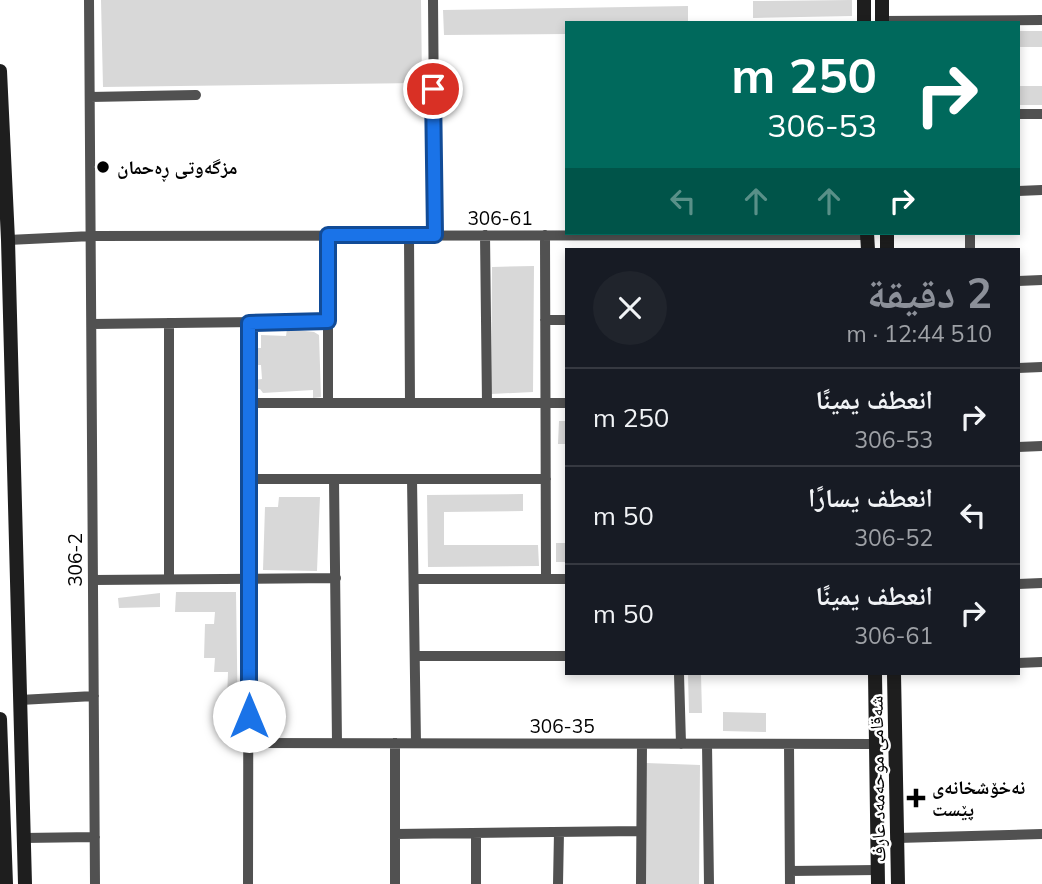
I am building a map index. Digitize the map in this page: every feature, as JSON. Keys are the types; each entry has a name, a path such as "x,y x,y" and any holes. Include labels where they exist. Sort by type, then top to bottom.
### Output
{"street":[{"name":"306-2","path":"89,0 95,884"},
{"path":"433,0 435,235"},
{"path":"863,0 864,21"},
{"path":"881,0 882,21"},
{"path":"965,21 1042,20"},
{"path":"0,71 8,240 23,838 27,882"},
{"path":"90,97 196,95"},
{"path":"1020,114 1042,114"},
{"path":"1020,191 1042,190"},
{"path":"328,235 328,403"},
{"path":"409,235 410,403"},
{"path":"485,235 487,403"},
{"path":"545,235 546,579"},
{"name":"306-61","path":"8,240 92,236 565,235"},
{"path":"1020,281 1042,280"},
{"path":"545,320 565,320"},
{"path":"92,324 328,321"},
{"path":"169,323 169,579"},
{"path":"248,884 249,323"},
{"path":"1020,368 1042,368"},
{"path":"250,403 565,403"},
{"path":"1020,447 1042,446"},
{"path":"412,479 416,743"},
{"path":"250,480 546,479"},
{"path":"334,480 337,743"},
{"path":"0,560 16,559"},
{"path":"93,580 336,578"},
{"path":"414,579 565,579"},
{"path":"1020,584 1042,583"},
{"path":"415,656 565,656"},
{"path":"1020,663 1042,663"},
{"path":"679,675 681,744"},
{"name":"شەقامی موحەمەد عارف","path":"875,675 878,877"},
{"name":"شەقامی موحەمەد عارف","path":"894,675 898,884"},
{"path":"20,700 94,696"},
{"path":"0,719 6,882"},
{"name":"306-35","path":"249,743 876,744"},
{"path":"395,743 395,884"},
{"path":"641,884 642,744"},
{"path":"707,744 709,884"},
{"path":"789,744 790,884"},
{"path":"395,834 641,831"},
{"path":"558,884 559,832"},
{"path":"476,833 476,884"},
{"path":"897,838 1042,835"},
{"path":"23,838 95,837"},
{"path":"790,871 878,877"}],"shaded area":[{"path":"101,0 421,0 422,83 103,87"},
{"path":"852,0 852,16 753,18 753,1"},
{"path":"688,6 688,21 565,21 565,34 444,35 443,10"},
{"path":"1020,31 1042,31 1042,47 1020,47"},
{"path":"1020,86 1042,86 1042,105 1020,105"},
{"path":"534,266 533,392 491,394 492,267"},
{"path":"287,329 319,335 321,397 313,398 313,390 263,393 260,389 253,390 254,380 262,379 261,365 256,365 255,348 261,348 261,335 286,336"},
{"path":"559,421 565,421 565,444 558,444"},
{"path":"523,494 523,511 444,512 444,545 538,545 539,566 428,567 427,495"},
{"path":"279,497 320,497 317,571 263,570 265,507 278,507"},
{"path":"556,543 565,543 565,562 556,562"},
{"path":"176,592 236,592 238,730 226,729 228,672 214,672 215,658 204,658 205,624 214,624 215,612 175,612"},
{"path":"160,593 160,607 119,608 118,598"},
{"path":"688,675 701,675 702,713 689,713"},
{"path":"723,712 766,713 766,732 723,731"},
{"path":"646,763 700,765 699,884 646,884"}],"place":[{"name":"مزگەوتی ڕەحمان","path":"103,167"},
{"name":"نەخۆشخانەی پێست","path":"916,798"}],"route":[{"path":"249,716 249,323 328,321 328,235 435,235 433,89"}]}
